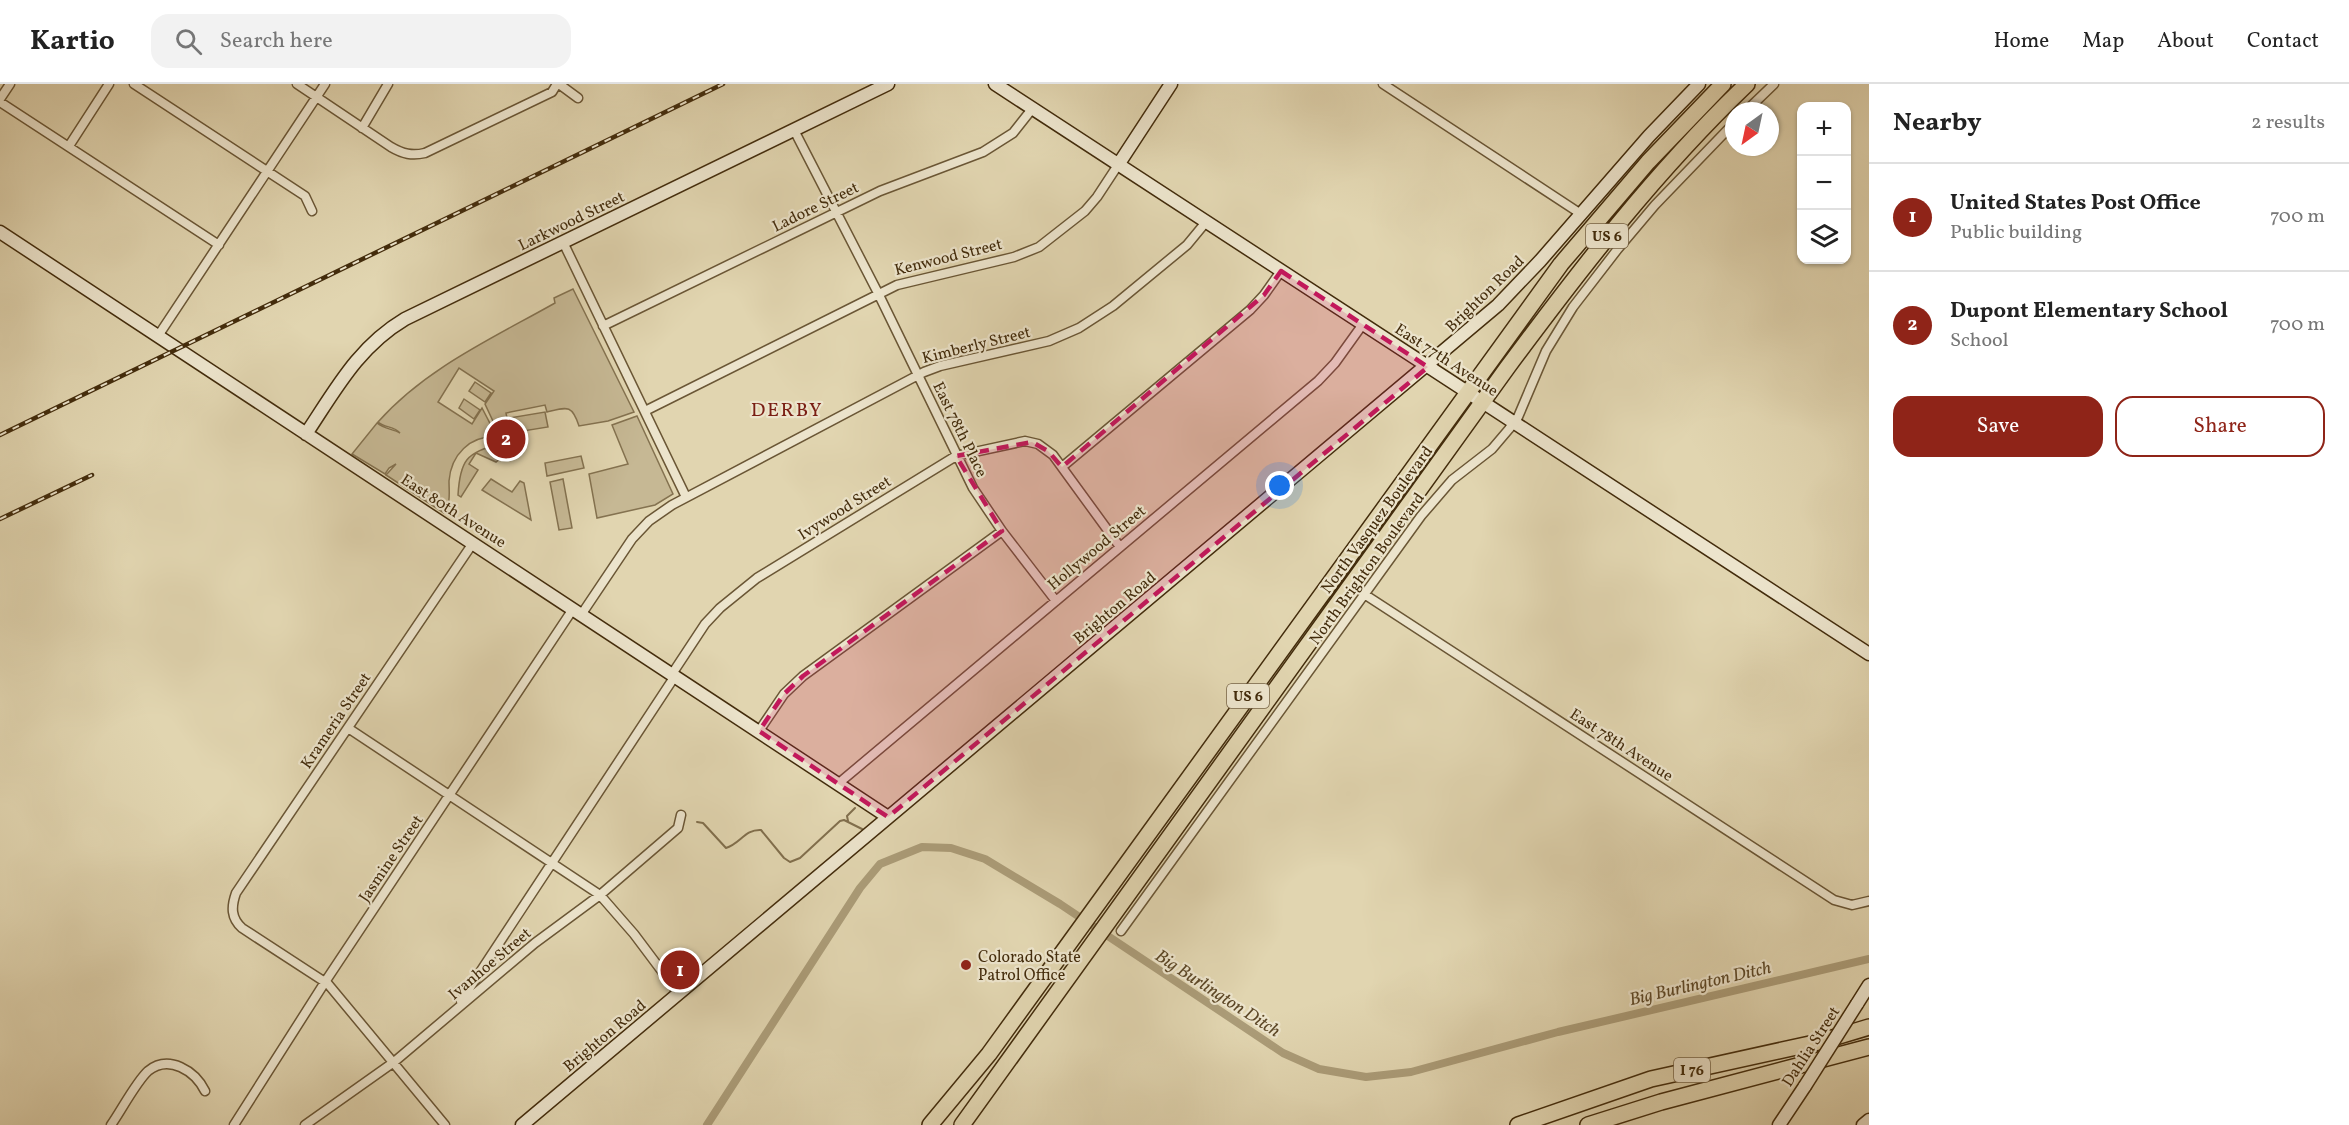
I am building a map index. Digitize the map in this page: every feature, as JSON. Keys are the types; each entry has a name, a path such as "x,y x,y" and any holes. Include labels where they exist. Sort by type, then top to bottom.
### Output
{"highway":[{"name":"North Vasquez Boulevard","path":"1042,982 1532,303 1596,221 1648,162 1723,84"},
{"name":"North Vasquez Boulevard","path":"1056,994 1482,402 1596,249 1666,167 1747,84"},
{"path":"1042,982 1056,994"},
{"name":"US 6","path":"930,1125 989,1054 1042,982"},
{"name":"US 6","path":"962,1125 1056,994"},
{"name":"I 76","path":"1518,1125 1651,1079 1819,1042 1869,1027"},
{"name":"I 76","path":"1588,1125 1748,1078 1869,1047"}],"street":[{"path":"10,84 0,100 219,245"},
{"path":"69,146 109,84"},
{"path":"134,84 305,196 312,211"},
{"path":"297,84 391,147 412,155 425,153 552,92 558,84 578,98"},
{"path":"158,336 325,84"},
{"path":"362,128 388,84"},
{"name":"Larkwood Street","path":"306,434 359,356 378,336 405,319 888,84"},
{"name":"East 77th Avenue","path":"995,84 1869,654"},
{"name":"Kenwood Street","path":"645,411 878,293 907,281 1000,260 1039,247 1085,211 1097,197 1171,84"},
{"path":"1383,84 1581,214"},
{"name":"Brighton Road","path":"522,1125 1428,367 1509,296 1648,136 1699,84"},
{"path":"1755,102 1774,84"},
{"name":"Ladore Street","path":"603,326 880,192 997,145 1013,133 1032,109"},
{"name":"East 78th Place","path":"794,130 878,293 973,488 1002,531 1056,601"},
{"name":"North Brighton Boulevard","path":"1121,931 1430,504 1452,480 1492,449 1514,423 1546,351 1573,307 1655,205 1725,132"},
{"name":"Kimberly Street","path":"577,612 642,527 686,497 918,375 940,366 1049,341 1079,328 1113,306 1187,245 1206,222"},
{"name":"East 80th Avenue","path":"0,232 888,817"},
{"path":"563,242 686,497"},
{"path":"1062,468 1250,310 1264,296 1281,271"},
{"name":"Hollywood Street","path":"839,783 1317,381 1335,363 1363,324"},
{"name":"Ivywood Street","path":"452,1014 553,863 705,624 735,595 757,578 956,456 1025,441 1043,447 1053,455 1120,547"},
{"path":"759,731 784,694 803,676 1002,531"},
{"name":"Krameria Street","path":"325,982 243,928 234,918 232,907 236,894 473,543"},
{"name":"East 78th Avenue","path":"1364,594 1834,900 1852,904 1869,901"},
{"name":"Jasmine Street","path":"234,1125 325,982 450,795 577,612"},
{"path":"348,728 600,895 634,934 679,994"},
{"name":"Ivanhoe Street","path":"305,1125 394,1062 535,943 600,895 678,828 681,815"},
{"path":"325,982 394,1062 444,1125"},
{"name":"Dahlia Street","path":"1779,1125 1869,985"},
{"path":"111,1125 147,1073 157,1067 173,1065 186,1069 196,1077 205,1091"},
{"path":"1863,1125 1869,1120"}],"highlighted area":[{"path":"1281,271 1428,367 888,817 759,731 784,694 803,676 1002,531 956,456 1032,442 1048,451 1062,467 1264,295"}],"shaded area":[{"path":"573,289 634,412 608,421 579,426 574,414 568,409 547,412 545,405 506,413 510,433 500,436 485,404 494,391 459,368 438,402 472,424 482,408 497,437 478,439 470,443 458,455 451,472 449,502 444,513 386,475 396,464 385,474 352,454 377,423 400,433 378,422 417,386 461,355 555,303 554,298"},
{"path":"475,382 491,393 485,402 469,391"},
{"path":"464,399 480,410 474,419 459,408"},
{"path":"545,412 548,427 511,433 509,418"},
{"path":"637,416 673,494 655,505 597,518 589,474 628,464 612,425"},
{"path":"500,444 503,456 496,462 476,453 469,464 478,470 461,497 458,495 463,466 467,460 472,455 479,451"},
{"path":"581,456 584,468 547,476 545,463"},
{"path":"491,479 512,492 520,481 524,483 531,520 482,490"},
{"path":"563,479 572,528 559,530 550,482"}],"waterway":[{"path":"848,821 847,816 855,808"},
{"path":"697,822 703,823 726,848 747,834 761,830 790,862 800,858 840,821 844,820 862,829"},
{"name":"Big Burlington Ditch","path":"707,1125 860,888 880,864 922,847 951,848 985,859 1060,904 1283,1053 1319,1069 1366,1077 1411,1072 1558,1032 1869,959"}],"railway":[{"path":"0,435 723,84"},
{"path":"0,519 92,475"}],"place":[{"name":"Dupont Elementary School","path":"506,439"},
{"name":"Colorado State Patrol Office","path":"966,965"},
{"name":"United States Post Office","path":"680,970"}],"district":[{"name":"DERBY","path":"787,409"}]}
